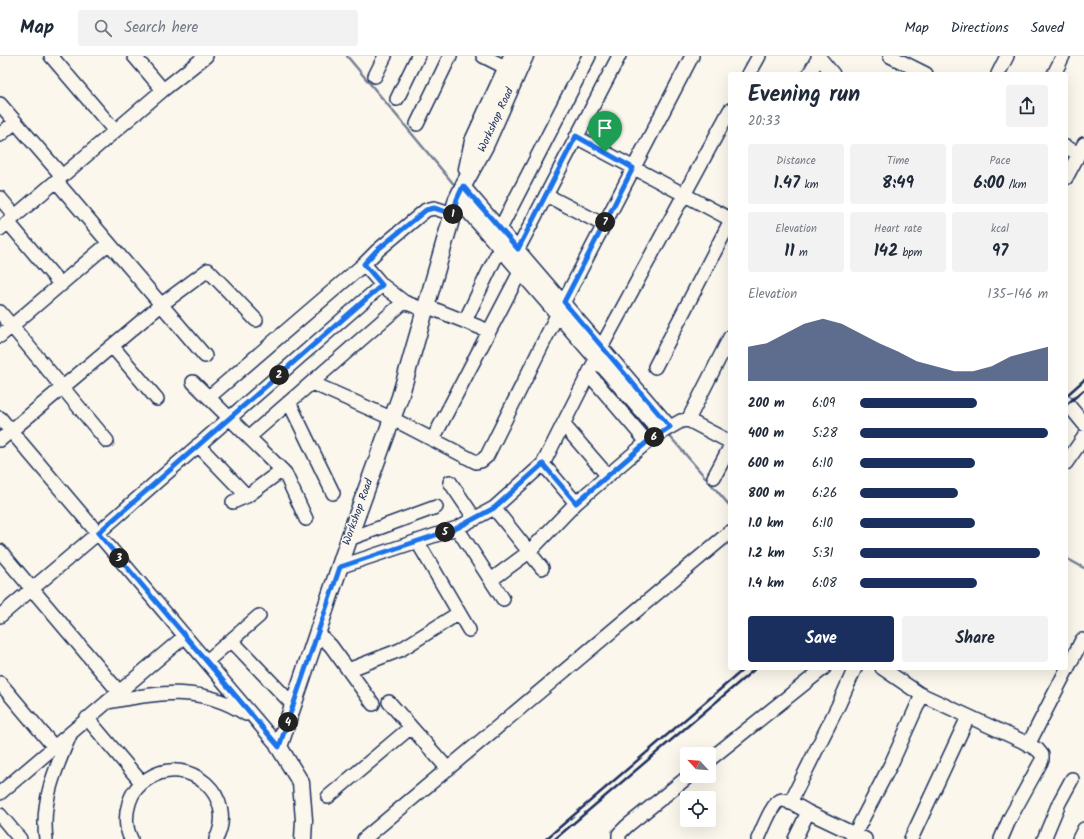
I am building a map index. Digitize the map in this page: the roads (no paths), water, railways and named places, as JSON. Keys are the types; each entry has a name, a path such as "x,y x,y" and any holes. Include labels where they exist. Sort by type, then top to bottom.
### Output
{"main road":[{"name":"Workshop Road","path":"460,194 485,146 525,56"},
{"name":"Workshop Road","path":"279,747 349,539 393,419 460,194 473,141 509,62"},
{"path":"279,747 301,783 304,820 303,839"}],"street":[{"path":"52,56 115,131"},
{"path":"134,56 163,90"},
{"path":"8,222 163,90 206,56"},
{"path":"375,76 385,56"},
{"path":"397,99 418,56"},
{"path":"417,124 450,56"},
{"path":"483,56 509,62"},
{"path":"500,229 589,56"},
{"path":"518,249 619,56"},
{"path":"312,383 393,419 476,462 481,461 487,456 560,308 692,56"},
{"path":"750,72 759,56"},
{"path":"810,72 818,56 831,72"},
{"path":"890,56 922,72"},
{"path":"999,72 1007,56"},
{"path":"1055,72 1063,56"},
{"path":"0,104 109,243 205,356"},
{"path":"602,346 728,114"},
{"path":"0,135 15,122"},
{"path":"576,136 728,219"},
{"path":"1068,147 1082,149 1068,174"},
{"path":"460,194 500,229 518,249 596,359 665,430"},
{"path":"460,194 500,248 520,272 602,346 665,430"},
{"path":"208,397 364,264 376,251 426,210 434,208 460,194"},
{"path":"546,195 604,225"},
{"path":"0,198 8,222 60,284"},
{"path":"655,367 728,224"},
{"path":"0,336 109,243"},
{"path":"465,322 500,248"},
{"path":"364,264 382,285 404,302 426,308 490,331"},
{"path":"0,440 162,304 208,270 256,320"},
{"path":"433,439 520,272"},
{"path":"0,616 98,533 382,285"},
{"path":"248,437 404,302"},
{"path":"0,312 107,441"},
{"path":"688,420 728,341"},
{"path":"112,346 157,400"},
{"path":"340,567 457,528 494,508 543,464 596,359"},
{"path":"588,374 647,442"},
{"path":"193,382 285,473 306,519"},
{"path":"289,402 333,493"},
{"path":"1068,404 1084,424"},
{"path":"0,418 279,747"},
{"path":"491,580 529,552 576,503 647,442 665,430 681,421 688,420 728,441"},
{"path":"563,424 608,476"},
{"path":"1068,460 1084,437"},
{"path":"198,445 247,496"},
{"path":"714,477 728,451"},
{"path":"543,464 576,503"},
{"path":"232,502 247,496 282,470"},
{"path":"450,482 475,519"},
{"path":"349,539 436,507"},
{"path":"494,508 542,568"},
{"path":"457,528 503,599"},
{"path":"364,839 728,534"},
{"path":"418,541 469,630"},
{"path":"0,551 119,692"},
{"path":"348,670 400,650 459,613"},
{"path":"207,662 258,616"},
{"path":"318,633 331,646 374,704"},
{"path":"0,793 185,636"},
{"path":"1068,667 1082,640"},
{"path":"232,641 294,706"},
{"path":"716,754 822,670"},
{"path":"790,803 854,670"},
{"path":"885,670 922,695 1028,745 1038,750 1042,754 1042,760 1010,818 1001,839"},
{"path":"1028,745 1067,670"},
{"path":"0,683 54,747"},
{"path":"107,702 148,695 179,693 205,695 232,705 258,722"},
{"path":"758,839 773,807 778,801 782,800 857,837 922,695"},
{"path":"389,702 448,769"},
{"path":"911,839 968,717"},
{"path":"87,718 142,782"},
{"path":"328,797 411,727"},
{"path":"46,839 44,824 48,793 59,761 72,732"},
{"path":"131,839 127,831 126,814 131,796 142,782 157,773 174,770 192,773 206,783 217,797 222,814 220,832 216,839"},
{"path":"1044,839 1059,803 1072,779"},
{"path":"618,839 619,834 627,826 680,783"},
{"path":"795,839 808,812"},
{"path":"0,815 20,839"},
{"path":"1079,839 1084,829"}],"waterway":[{"path":"347,56 457,188"},
{"path":"667,433 728,504"},
{"path":"1068,559 1084,568"}],"railway":[{"path":"1068,394 1084,380"},
{"path":"1068,403 1084,390"},
{"path":"546,839 743,670"},
{"path":"555,839 754,670"}]}
